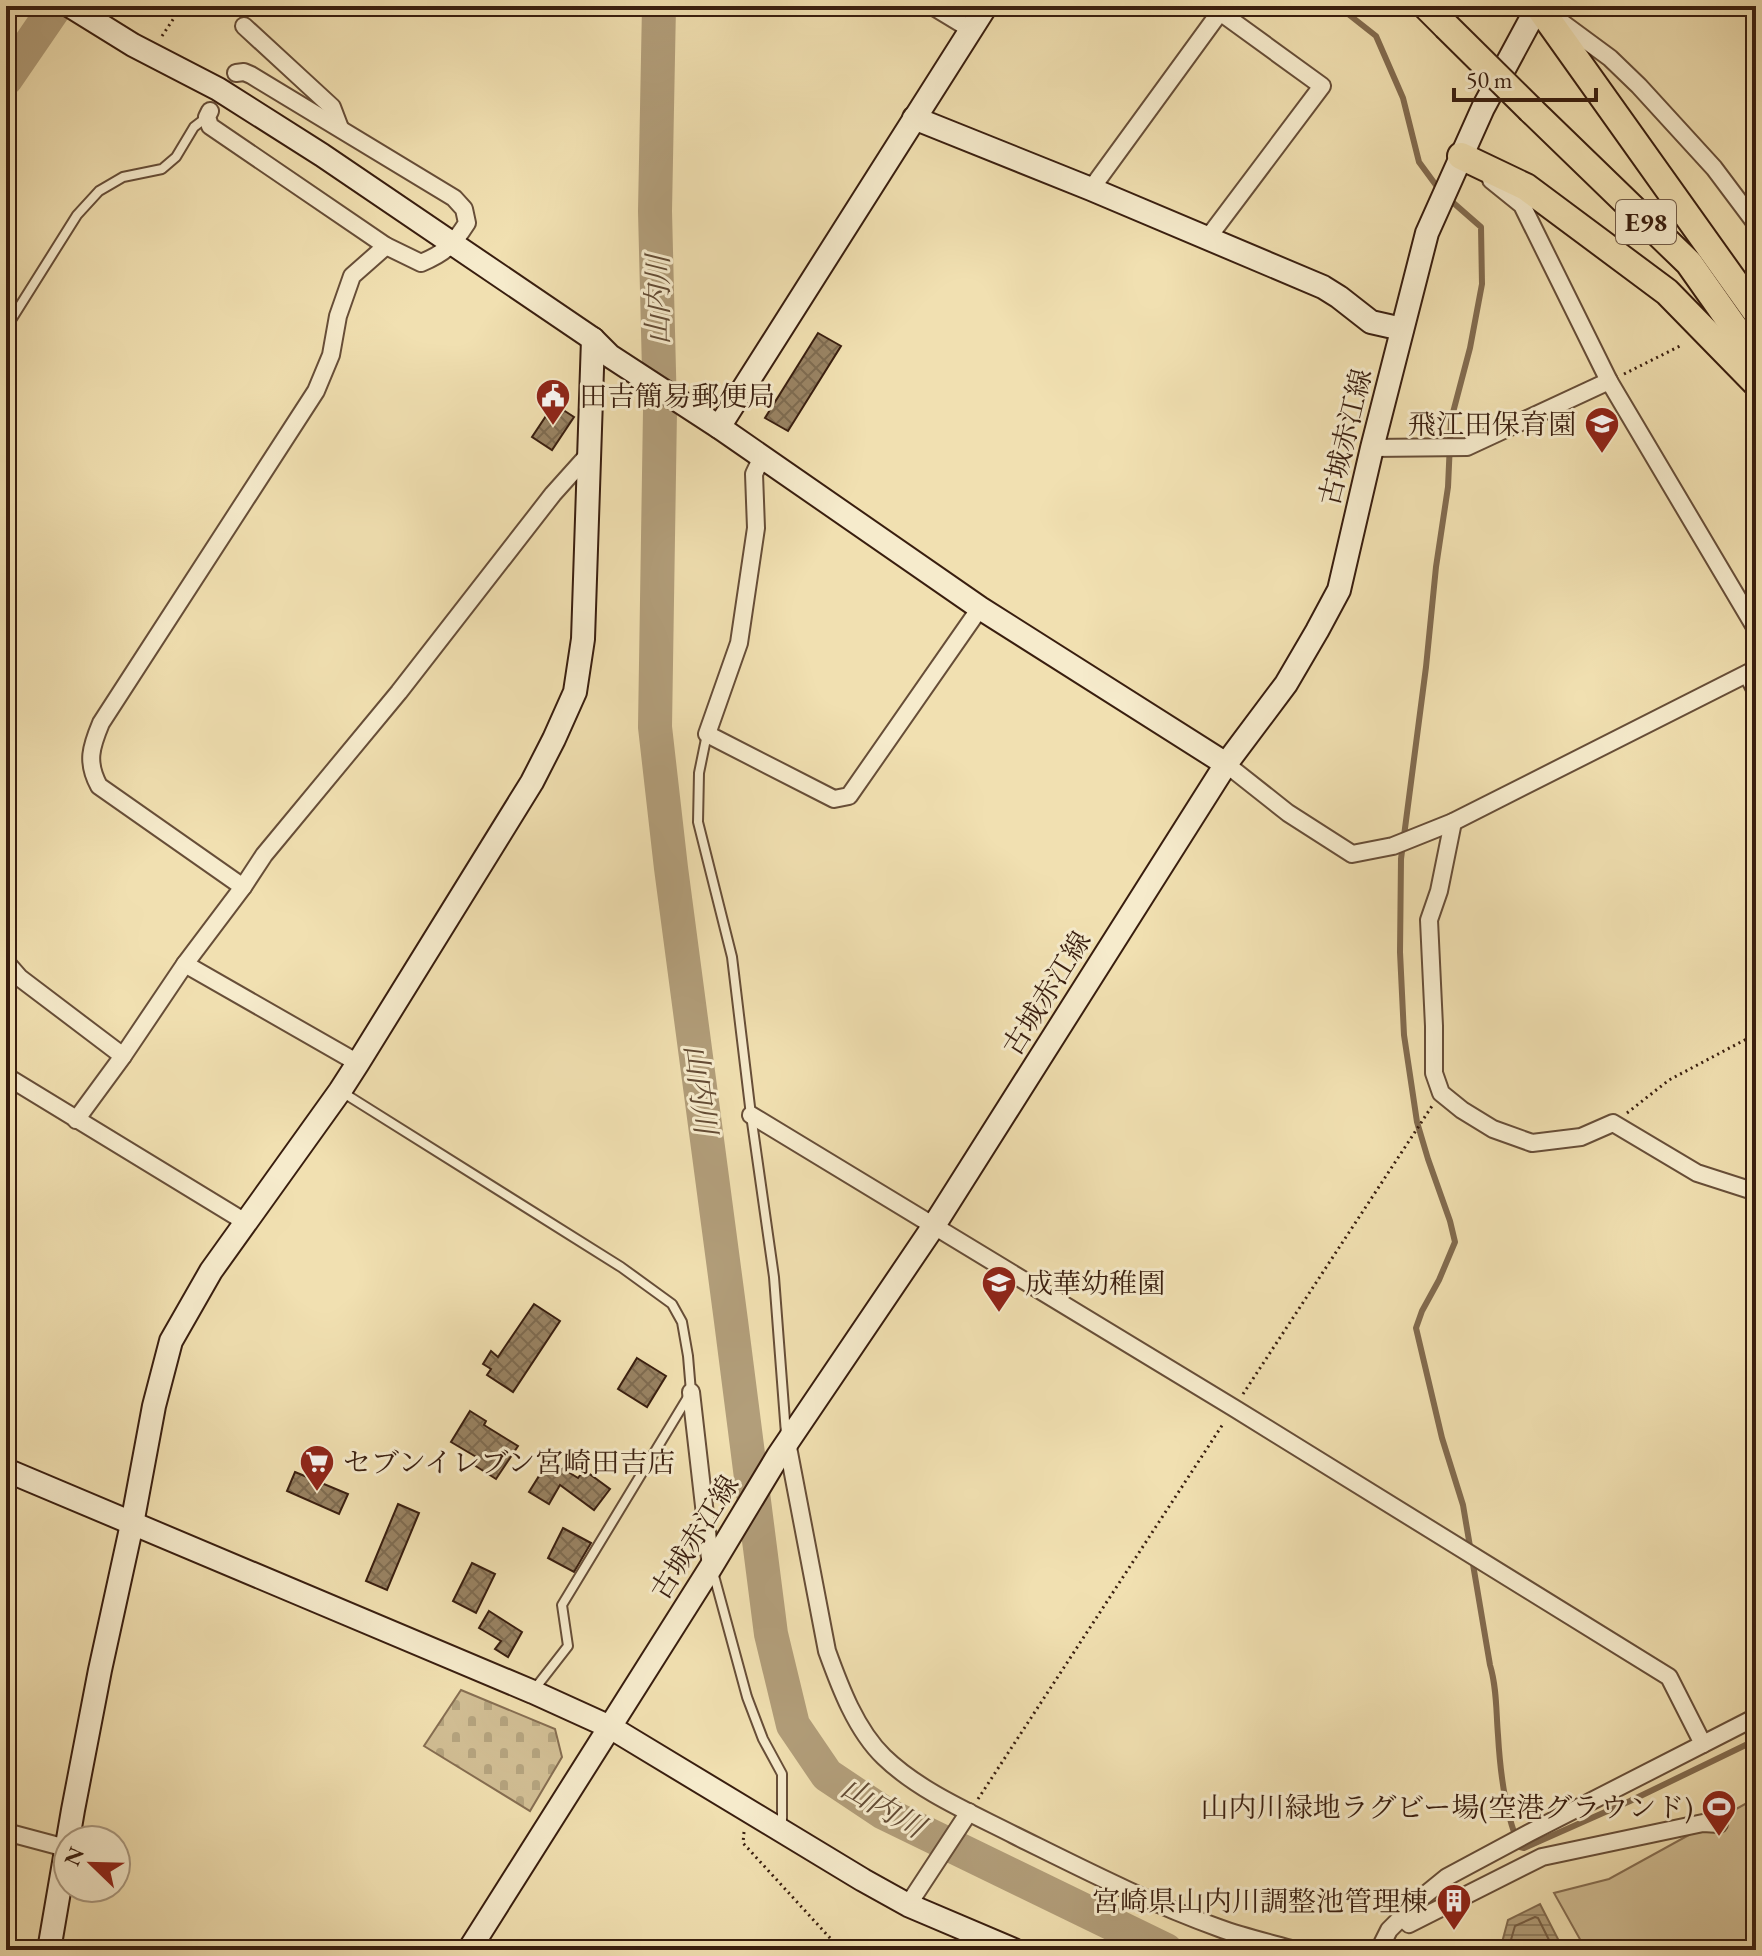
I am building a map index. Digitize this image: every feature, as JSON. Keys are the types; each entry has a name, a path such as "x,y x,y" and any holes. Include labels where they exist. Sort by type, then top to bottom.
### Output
{"main road":[{"name":"E98","path":"1426,6 1689,263 1753,352"},
{"path":"1538,6 1756,312"},
{"path":"1461,156 1526,187 1667,292 1756,383"}],"street":[{"path":"70,6 218,89 309,146 980,608 1226,764 1288,813 1352,854 1393,846 1453,822 1752,672 1756,691"},
{"path":"932,6 970,29"},
{"path":"719,427 986,6"},
{"path":"1538,6 1610,58 1639,86 1714,168 1756,224"},
{"name":"古城赤江線","path":"469,1950 716,1560 782,1449 933,1227 1226,764 1286,684 1339,590 1427,233 1483,108 1538,6"},
{"path":"1091,189 1220,12 1322,86 1207,239"},
{"path":"244,26 332,107 340,128"},
{"path":"209,114 210,126 386,246 421,263 453,245 467,223 464,209 454,198 251,75 236,73"},
{"path":"914,118 1323,287 1371,322 1402,329"},
{"path":"1461,156 1522,205 1609,381 1756,629"},
{"path":"243,887 99,786 90,756 93,742 101,723 316,391 331,355 338,316 352,276 386,246"},
{"path":"71,1824 154,1406 171,1341 211,1271 358,1063 532,782 575,692 583,639 593,339"},
{"path":"1372,448 1467,447 1609,381"},
{"path":"76,1120 264,855 399,692 553,494 588,455"},
{"path":"762,457 754,474 756,528 739,643 707,734 834,799 849,796 980,608"},
{"path":"1453,822 1439,891 1429,920 1434,1073 1441,1093 1493,1129 1532,1143 1581,1137 1613,1123 1697,1173 1756,1192"},
{"path":"6,962 20,978 123,1056"},
{"path":"185,964 358,1063"},
{"path":"6,1076 247,1223"},
{"path":"751,1115 1669,1677 1703,1744"},
{"path":"691,1392 716,1560"},
{"path":"782,1449 827,1651 836,1678 856,1718 884,1757 910,1778 969,1812 1114,1884 1220,1929 1295,1950"},
{"path":"6,1470 610,1727 908,1905 1014,1950"},
{"path":"1379,1950 1389,1930 1447,1877 1756,1717"},
{"path":"908,1905 969,1812"},
{"path":"1402,1917 1409,1924 1542,1857 1703,1823 1719,1824"},
{"path":"6,1832 52,1844"},
{"path":"49,1950 57,1904"}],"lane":[{"path":"6,328 77,215 99,191 123,177 162,169 176,157 194,127 209,114"},
{"path":"707,734 699,773 698,822 732,957 774,1277 782,1449"},
{"path":"340,1091 621,1267 672,1304 682,1322 691,1392 562,1605 568,1646 533,1692"},
{"path":"716,1560 747,1697 763,1739 782,1774 782,1830"}],"path":[{"path":"142,49 182,6"},
{"path":"1609,381 1682,345"},
{"path":"1613,1123 1669,1080 1756,1034"},
{"path":"969,1812 1441,1093"},
{"path":"745,1807 743,1843 841,1950"}],"green space":[{"path":"461,1690 555,1729 562,1757 530,1811 424,1746"},
{"name":"山内川緑地ラグビー場(空港グラウンド)","path":"1756,1798 1756,1950 1577,1950 1581,1941 1554,1893 1609,1879"}],"water":[{"path":"1540,1904 1560,1943 1557,1950 1500,1950 1508,1920"}],"building":[{"path":"818,333 841,346 788,431 765,418"},
{"name":"田吉簡易郵便局","path":"554,404 574,417 552,450 532,437"},
{"path":"534,1304 560,1321 513,1392 487,1375 491,1369 483,1364 491,1351 498,1357"},
{"path":"637,1358 666,1376 647,1407 618,1389"},
{"path":"470,1411 486,1421 484,1425 518,1446 496,1479 474,1465 478,1458 451,1442"},
{"path":"549,1460 578,1478 584,1470 610,1489 594,1510 560,1485 549,1504 529,1492"},
{"name":"セブンイレブン宮崎田吉店","path":"295,1472 348,1494 339,1514 287,1491"},
{"path":"398,1504 419,1513 387,1590 366,1581"},
{"path":"563,1528 591,1543 574,1572 548,1558"},
{"path":"472,1563 495,1574 476,1613 453,1601"},
{"path":"489,1611 522,1632 508,1657 495,1649 501,1641 479,1628"}],"waterway":[{"path":"6,79 56,6"},
{"name":"山内川","path":"659,6 655,211 660,411 655,727 771,1634 793,1725 827,1775 884,1813 1166,1950"},
{"path":"1338,6 1376,36 1403,98 1419,162 1441,192"},
{"path":"1449,199 1481,227 1482,284 1470,348 1451,420 1448,487 1401,859 1400,952 1404,1035 1417,1122 1455,1242 1416,1328 1442,1438 1463,1505 1494,1682 1504,1792 1520,1847 1524,1848 1630,1801 1756,1740"}],"place":[{"name":"田吉簡易郵便局","path":"553,427"},
{"name":"飛江田保育園","path":"1602,455"},
{"name":"成華幼稚園","path":"999,1314"},
{"name":"セブンイレブン宮崎田吉店","path":"317,1493"},
{"name":"山内川緑地ラグビー場(空港グラウンド)","path":"1719,1838"},
{"name":"宮崎県山内川調整池管理棟","path":"1454,1932"}]}
